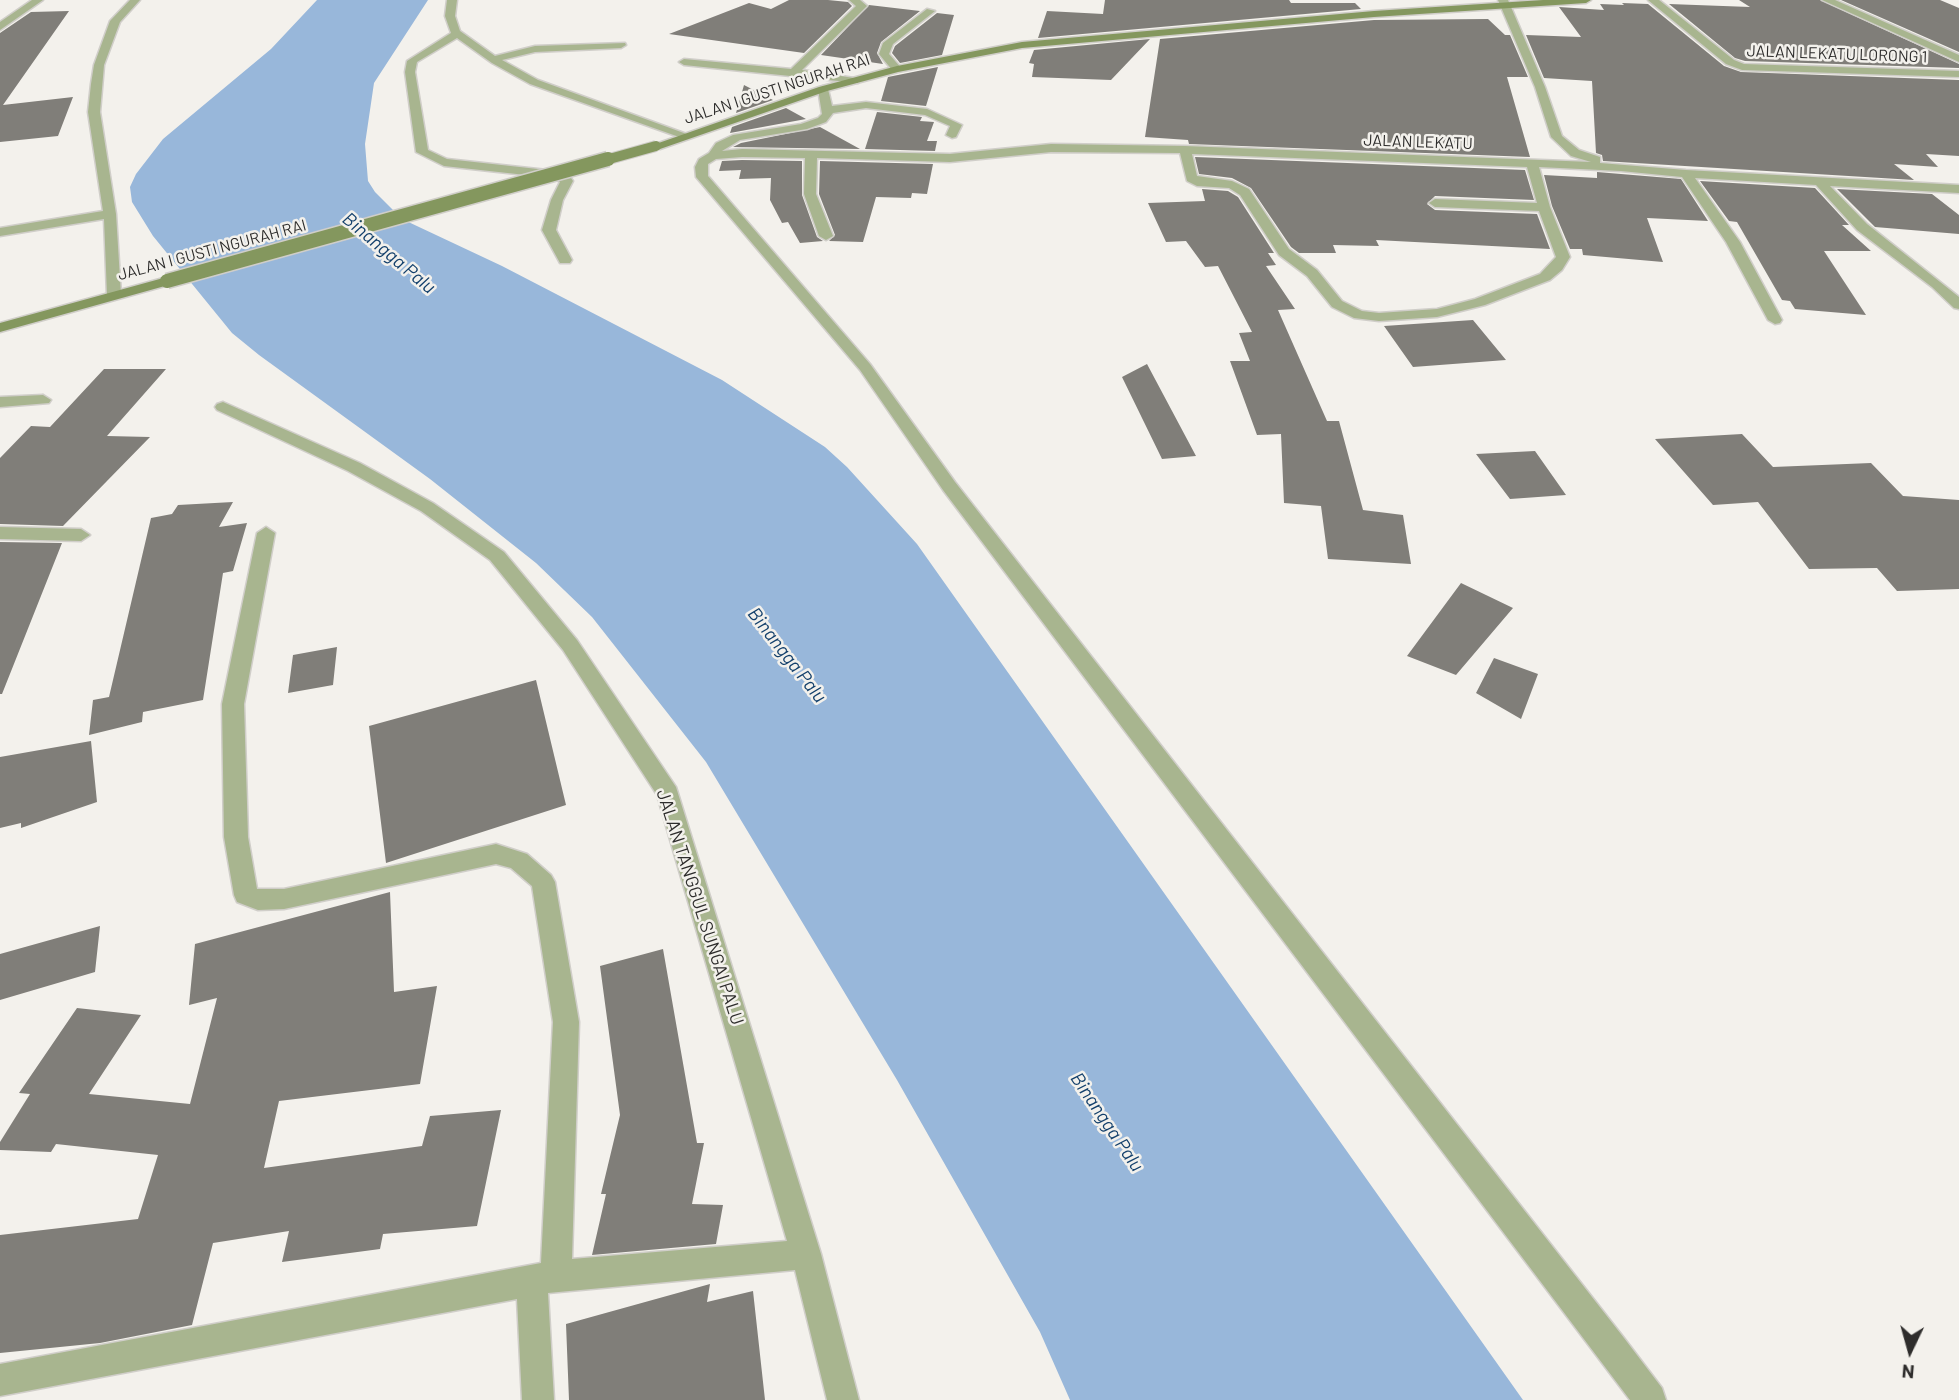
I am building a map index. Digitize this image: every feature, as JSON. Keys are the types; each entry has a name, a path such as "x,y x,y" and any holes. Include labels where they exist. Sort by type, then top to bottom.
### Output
{"main road":[{"name":"JALAN I GUSTI NGURAH RAI","path":"0,328 656,146 823,89 964,55 1080,38 1504,2 1586,0"}],"street":[{"path":"0,27 38,0"},
{"path":"114,295 110,214 94,112 99,65 115,21 135,0"},
{"path":"452,0 451,21 457,34 494,59 534,82 686,136"},
{"path":"794,72 862,6 854,0"},
{"name":"JALAN LEKATU LORONG 1","path":"1653,0 1730,62 1742,68 1959,74"},
{"name":"JALAN LEKATU LORONG 1","path":"1827,0 1959,59"},
{"path":"1504,2 1540,87 1557,137 1575,153 1621,167"},
{"path":"0,9 23,9"},
{"path":"897,69 884,54 888,43 930,11"},
{"path":"457,34 412,61 410,72 422,152 444,162 556,174 567,181 557,200 549,230 565,260"},
{"path":"494,59 535,49 621,45"},
{"path":"684,62 794,72 854,81"},
{"path":"823,89 828,115 815,124 737,137 720,146 713,156 703,162 702,177 865,366 949,486 1650,1400"},
{"path":"827,110 866,105 927,112 956,125 952,135"},
{"name":"JALAN LEKATU","path":"713,156 742,153 950,158 1051,148 1185,150 1621,167 1686,174 1959,189"},
{"path":"1185,150 1191,178 1197,182 1231,185 1245,192 1284,252 1312,273 1337,304 1359,315 1404,316 1437,313 1480,302 1545,277 1563,257 1544,207 1532,163"},
{"path":"811,154 810,194 826,236"},
{"path":"1686,174 1733,242 1775,320"},
{"path":"1818,180 1862,227 1937,284 1959,305"},
{"path":"1435,203 1544,207"},
{"path":"0,232 110,214"},
{"path":"0,402 43,400"},
{"name":"JALAN TANGGUL SUNGAI PALU","path":"223,407 355,467 427,507 497,556 570,645 668,793 806,1254 843,1400"},
{"path":"0,533 81,535"},
{"path":"266,533 233,704 236,838 246,895 258,900 284,900 496,854 519,861 543,883 566,1022 544,1280 538,1400"},
{"path":"0,1380 544,1280 806,1254"}],"water":[{"name":"Binangga Palu","path":"317,0 428,0 374,83 365,144 368,181 375,192 402,219 502,266 722,380 825,447 847,467 917,544 1523,1400 1070,1400 1040,1332 897,1080 706,762 592,617 536,563 430,479 232,333 153,236 132,202 130,187 136,174 163,139 271,49"}],"building":[{"path":"789,0 828,0 848,2 852,6 804,53 669,34 749,3 771,9"},
{"path":"1105,0 1289,0 1291,3 1355,3 1361,9 1038,38 1047,11 1103,14"},
{"path":"1739,0 1820,0 1959,64 1959,68 1745,61 1735,58 1669,4 1750,7"},
{"path":"1841,0 1940,0 1959,8 1959,52"},
{"path":"1622,3 1648,4 1724,66 1741,72 1959,80 1959,156 1926,154 1938,167 1894,164 1914,180 1603,161 1602,155 1596,153 1592,81 1544,78 1526,35 1581,37 1559,7 1604,10 1600,4 1624,5"},
{"path":"869,5 920,11 881,42 877,53 883,64 821,55"},
{"path":"69,11 3,105 73,97 58,136 0,142 0,33 31,12"},
{"path":"937,13 954,15 942,55 900,63 892,53 895,46"},
{"path":"1488,19 1505,35 1510,35 1528,77 1507,77 1530,157 1189,144 1188,140 1145,137 1160,39 1374,20"},
{"path":"1150,39 1111,80 1032,77 1034,64 1029,63 1034,50"},
{"path":"938,67 926,106 881,101 888,77"},
{"path":"744,85 773,100 736,113"},
{"path":"786,108 806,119 730,133 732,127"},
{"path":"877,112 922,117 920,121 934,122 927,141 937,141 935,151 865,149"},
{"path":"820,127 860,149 733,147 741,143"},
{"path":"1195,157 1525,170 1534,200 1435,196 1427,204 1435,210 1537,214 1550,249 1376,240 1379,246 1333,245 1336,253 1299,253 1291,247 1251,188 1232,178 1199,174"},
{"path":"722,161 802,161 802,195 817,237 823,241 800,243 788,222 782,223 770,200 771,178 739,179 741,170 719,171"},
{"path":"820,161 933,164 927,194 912,193 911,198 876,197 863,242 829,241 835,235 819,194"},
{"path":"1597,172 1681,179 1708,221 1647,218 1663,262 1583,255 1582,249 1570,249 1552,206 1544,175 1597,178"},
{"path":"1700,181 1815,188 1849,225 1842,225 1871,251 1824,251 1866,315 1795,309 1790,301 1782,300 1737,222 1729,221"},
{"path":"1202,189 1228,191 1238,197 1274,253 1268,253 1276,265 1266,266 1295,309 1278,310 1327,421 1339,421 1363,510 1403,515 1411,564 1328,559 1321,506 1284,503 1281,434 1257,435 1230,361 1250,361 1239,333 1252,332 1218,266 1205,267 1186,241 1166,242 1148,203 1205,201"},
{"path":"1837,189 1932,194 1959,215 1959,234 1875,227"},
{"path":"1473,320 1506,360 1413,367 1384,326"},
{"path":"1147,364 1196,456 1162,459 1122,377"},
{"path":"104,369 166,369 107,436 150,437 63,526 0,524 0,458 31,426 50,427"},
{"path":"1742,434 1773,467 1871,463 1903,496 1959,500 1959,589 1897,591 1877,568 1809,569 1758,502 1713,505 1655,439"},
{"path":"1535,451 1566,495 1510,499 1476,454"},
{"path":"233,502 219,527 247,523 233,571 223,573 203,700 143,712 142,722 89,735 93,700 109,697 151,518 172,514 178,505"},
{"path":"0,542 62,543 2,694 0,694"},
{"path":"1461,583 1513,608 1456,675 1407,656"},
{"path":"337,647 333,685 288,693 293,655"},
{"path":"1494,658 1538,674 1521,719 1476,693"},
{"path":"536,680 566,805 386,863 369,726"},
{"path":"91,741 97,802 21,828 21,823 0,828 0,757"},
{"path":"390,892 394,992 437,986 420,1084 279,1101 264,1168 422,1146 430,1116 501,1110 477,1226 383,1234 380,1249 282,1262 289,1231 213,1243 192,1325 100,1343 0,1353 0,1235 138,1219 158,1155 56,1144 51,1152 0,1150 0,1142 30,1094 19,1093 77,1008 141,1015 89,1094 190,1104 217,998 189,1005 195,944"},
{"path":"100,926 95,972 0,1000 0,954"},
{"path":"663,949 697,1143 704,1143 692,1204 723,1205 716,1244 592,1255 606,1194 601,1194 620,1115 600,966"},
{"path":"710,1284 707,1302 753,1291 765,1400 569,1400 566,1324"}]}
